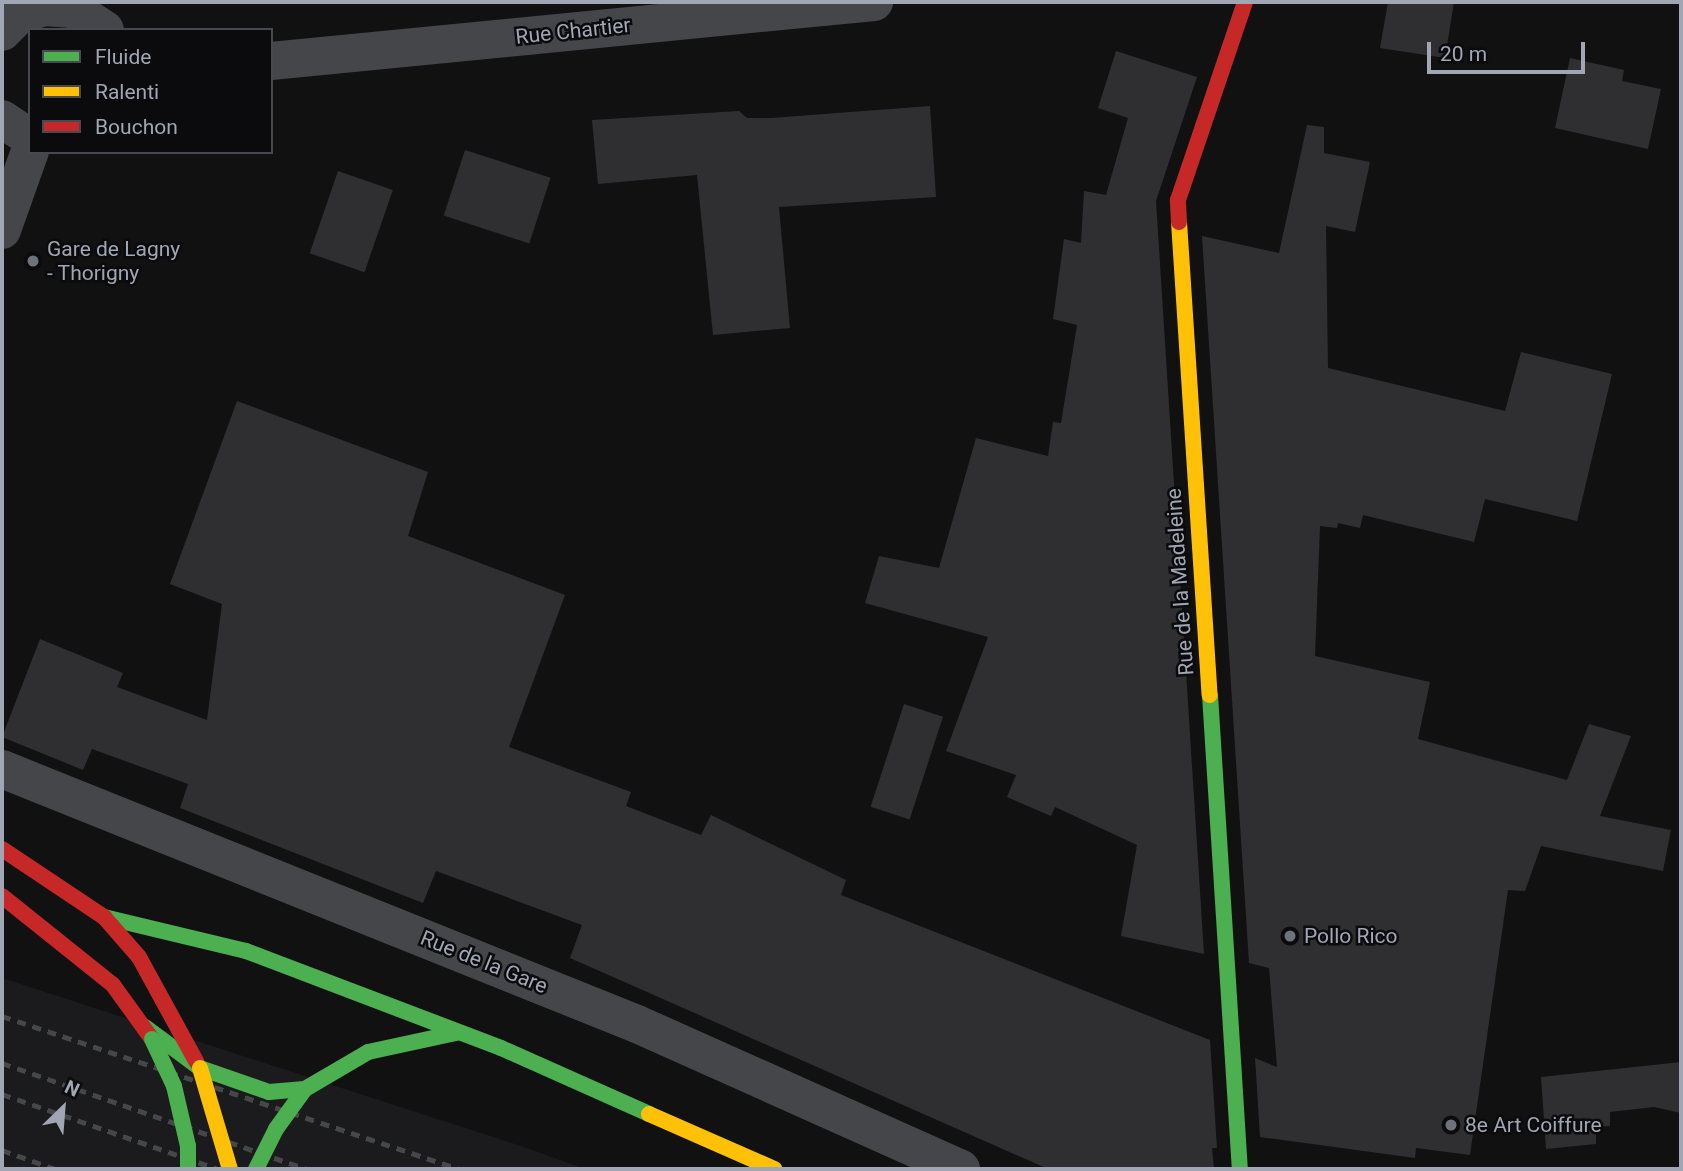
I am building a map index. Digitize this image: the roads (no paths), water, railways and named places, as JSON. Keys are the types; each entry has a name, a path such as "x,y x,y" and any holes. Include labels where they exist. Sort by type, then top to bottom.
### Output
{"street":[{"name":"Rue Chartier","path":"273,61 874,2"},
{"name":"Rue de la Madeleine","path":"1240,1169 1178,200 1245,2"},
{"path":"2,32 19,16 44,7 73,9 102,28"},
{"path":"2,119 28,137"},
{"path":"2,230 29,154"},
{"name":"Rue de la Gare","path":"2,769 637,1024 961,1169"},
{"path":"2,849 104,916 246,951 501,1048 774,1169"},
{"path":"2,896 126,971 200,1068 230,1169"},
{"path":"104,916 149,1033 174,1086 188,1146 188,1169"},
{"path":"126,971 167,930"},
{"path":"149,1033 200,1068 269,1092 305,1089"},
{"path":"256,1169 276,1129 305,1089 368,1052 456,1033"}],"railway":[{"path":"2,1016 458,1169"},
{"path":"2,1063 306,1169"},
{"path":"2,1094 217,1169"},
{"path":"2,1150 55,1169"}],"place":[{"name":"Gare de Lagny - Thorigny","path":"33,261"},
{"name":"Pollo Rico","path":"1290,936"},
{"name":"8e Art Coiffure","path":"1451,1125"}]}
